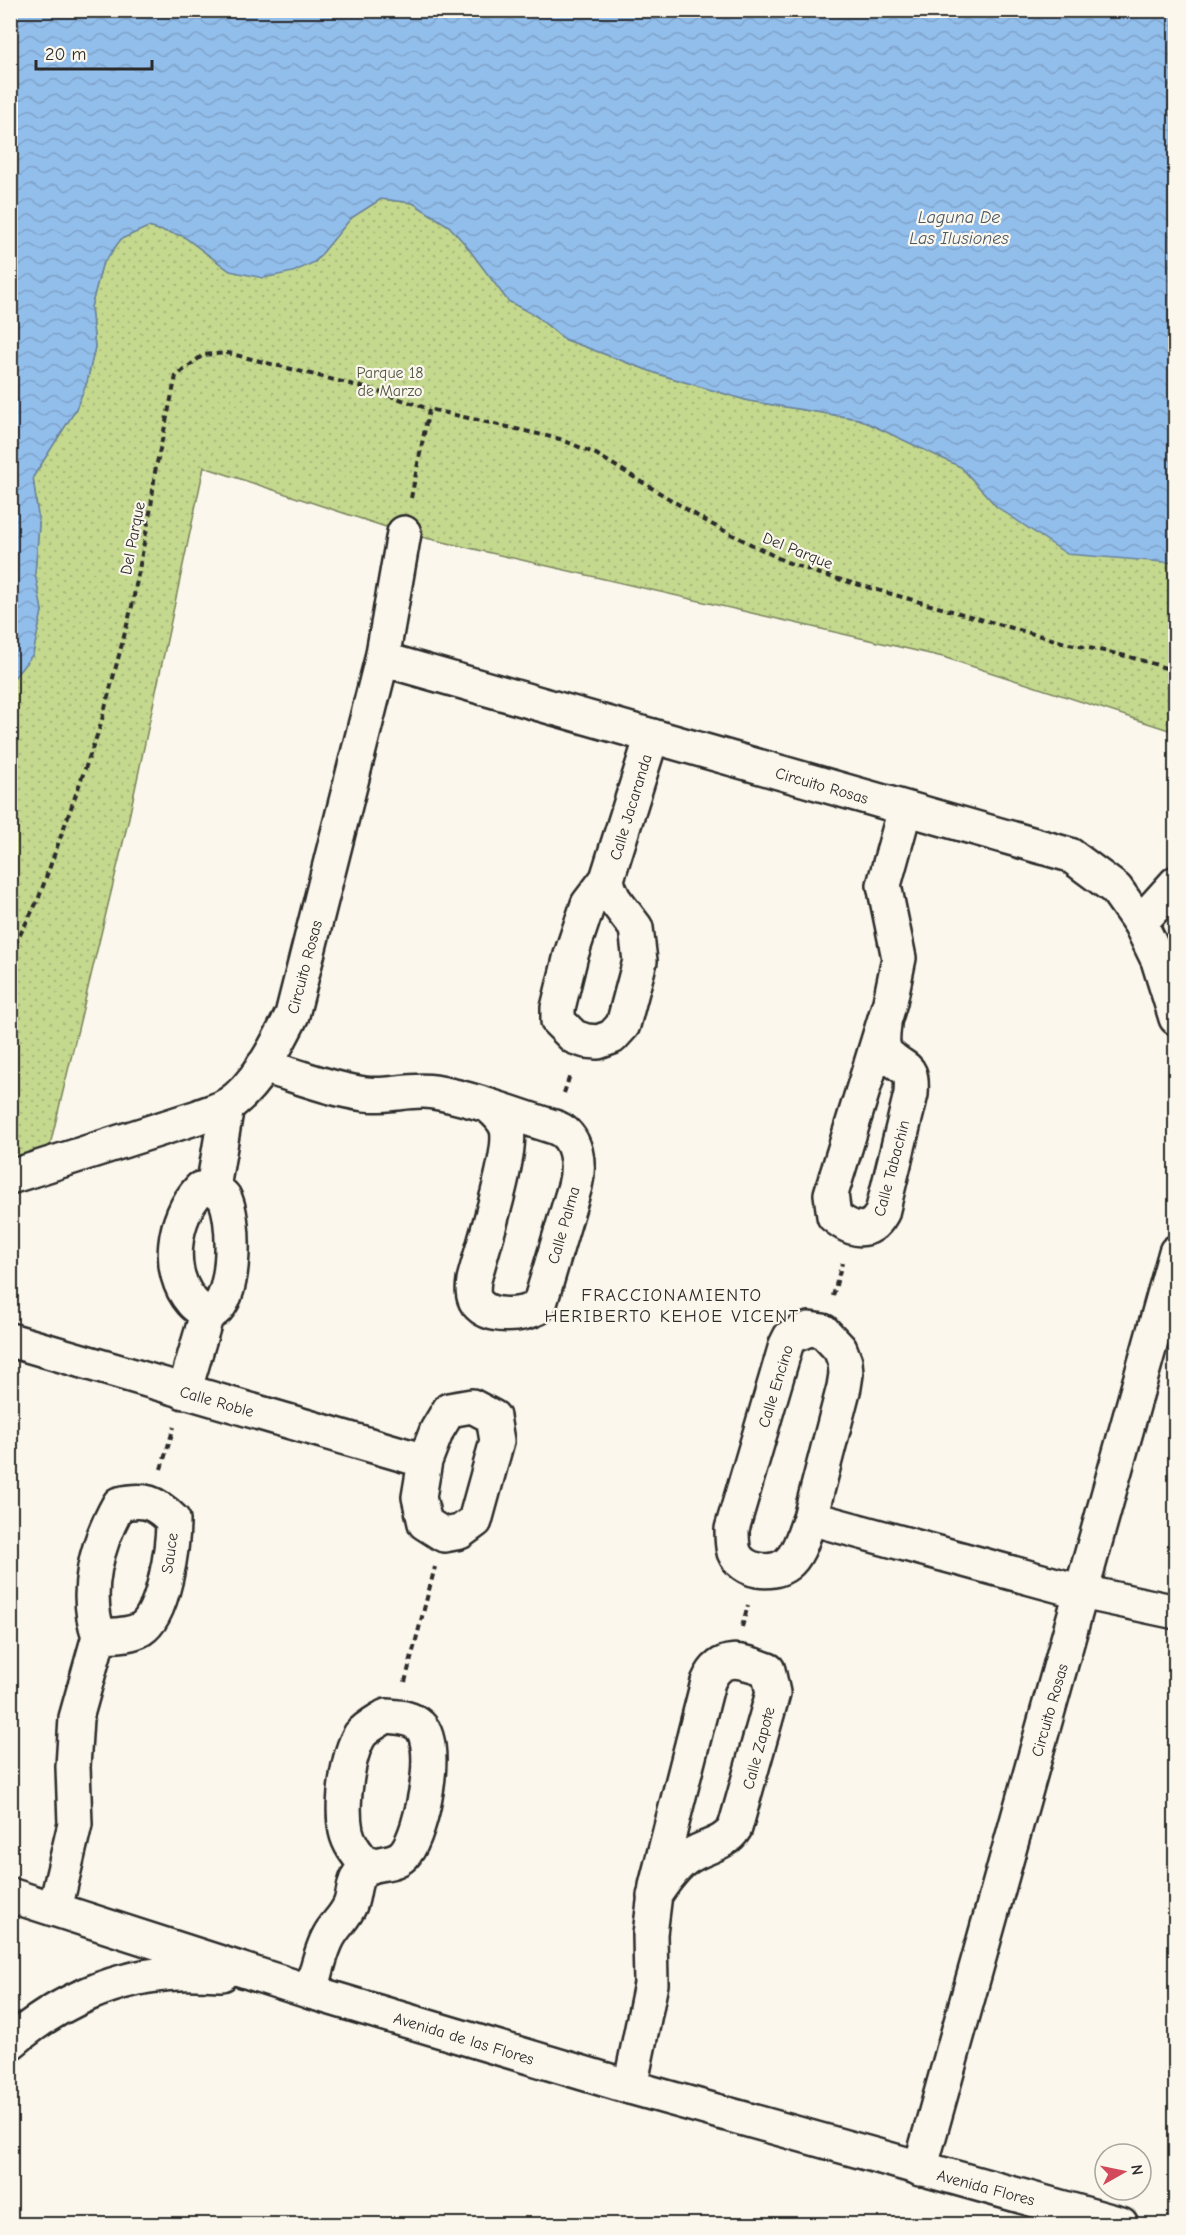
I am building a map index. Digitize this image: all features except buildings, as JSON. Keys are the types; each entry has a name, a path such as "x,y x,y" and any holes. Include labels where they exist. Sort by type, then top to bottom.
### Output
{"street":[{"name":"Circuito Rosas","path":"10,1177 198,1117 227,1105 246,1088 270,1057 292,1015 382,659 404,533"},
{"name":"Circuito Rosas","path":"382,659 1070,855 1116,889 1140,923 1158,960 1176,1018"},
{"name":"Calle Jacaranda","path":"607,879 614,900 636,928 640,961 623,1025 612,1037 598,1042 580,1040 558,1021 558,1008 571,955 588,904 607,879 652,736"},
{"name":"Calle Tabachin","path":"884,1024 883,1042 887,1055 908,1070 912,1078 911,1094 882,1213 876,1224 865,1229 852,1227 834,1216 831,1194 884,1024 899,958 884,885 905,809"},
{"path":"1140,923 1176,884"},
{"path":"263,1065 367,1094 422,1090 452,1096 554,1127"},
{"path":"213,1188 227,1105"},
{"name":"Calle Palma","path":"490,1107 501,1117 507,1127 508,1149 472,1292 477,1304 489,1311 504,1314 523,1313 537,1308 541,1300 579,1170 569,1136 562,1129 554,1127"},
{"path":"184,1392 207,1314 217,1309 228,1288 233,1233 223,1196 213,1188 200,1189 192,1197 181,1221 177,1238 177,1275 193,1304 207,1314"},
{"name":"Circuito Rosas","path":"920,2169 1176,1251"},
{"name":"Calle Encino","path":"757,1569 745,1565 735,1554 732,1529 786,1345 790,1337 796,1333 809,1329 823,1331"},
{"path":"757,1569 774,1571 788,1564 801,1544 810,1518 846,1374 840,1348 823,1331"},
{"name":"Calle Roble","path":"10,1340 425,1461"},
{"path":"472,1406 493,1417 497,1441 475,1521 460,1532 444,1535 425,1523 419,1497 425,1461 437,1430 449,1410 472,1406"},
{"path":"55,1909 75,1824 73,1767 76,1718 99,1636 90,1596 104,1533 119,1504 132,1501 151,1503"},
{"name":"Sauce","path":"99,1636 122,1635 141,1629 150,1618 161,1592 168,1574 174,1520 160,1507 151,1503"},
{"path":"810,1518 1082,1592 1176,1612"},
{"path":"630,2087 651,1984 650,1934 654,1896 708,1682 713,1671 721,1664 734,1660"},
{"name":"Calle Zapote","path":"654,1896 684,1860 697,1851 729,1838 735,1828 772,1694 768,1670 734,1660"},
{"path":"10,2043 38,2021 78,1998 140,1977 182,1972 230,1975 303,1990 328,1938 347,1910 358,1876 367,1866 395,1862 405,1854 421,1817 427,1782 428,1738 420,1725 404,1717 386,1716 362,1733 349,1766 346,1790 346,1830 354,1851 367,1866"},
{"name":"Avenida de las Flores","path":"10,1895 303,1990 630,2087 920,2169"},
{"name":"Avenida Flores","path":"920,2169 1121,2224"}],"path":[{"name":"Del Parque","path":"10,954 38,900 100,727 132,606 151,507 155,472 176,376 203,355 228,353 370,389 429,409 560,440 596,454 709,523 784,561 817,573 1176,672"},
{"path":"404,533 429,409"},
{"path":"554,1127 580,1040"},
{"path":"823,1331 852,1227"},
{"path":"151,1503 184,1392"},
{"path":"396,1717 444,1535"},
{"path":"734,1660 757,1569"}],"green space":[{"name":"Parque 18 de Marzo","path":"381,199 413,203 449,226 508,301 536,316 564,339 658,374 749,401 859,419 961,467 997,507 1175,563 1175,732 943,657 404,533 204,467 128,822 45,1166 11,1177 10,686 33,654 42,611 35,573 39,524 33,477 75,411 87,382 95,347 91,307 102,265 121,239 148,227 183,236 230,271 315,262 351,218"}],"water":[{"name":"Laguna De Las Ilusiones","path":"11,10 1175,11 1175,563 1067,554 997,507 961,467 859,419 749,401 658,374 564,339 536,316 508,301 449,226 413,203 381,199 351,218 315,262 293,272 263,278 230,271 183,236 148,227 121,239 102,265 91,307 95,347 87,382 75,411 33,477 39,524 35,573 42,611 33,654 13,679 11,686"}],"district":[{"name":"FRACCIONAMIENTO HERIBERTO KEHOE VICENT","path":"672,1305"}]}
